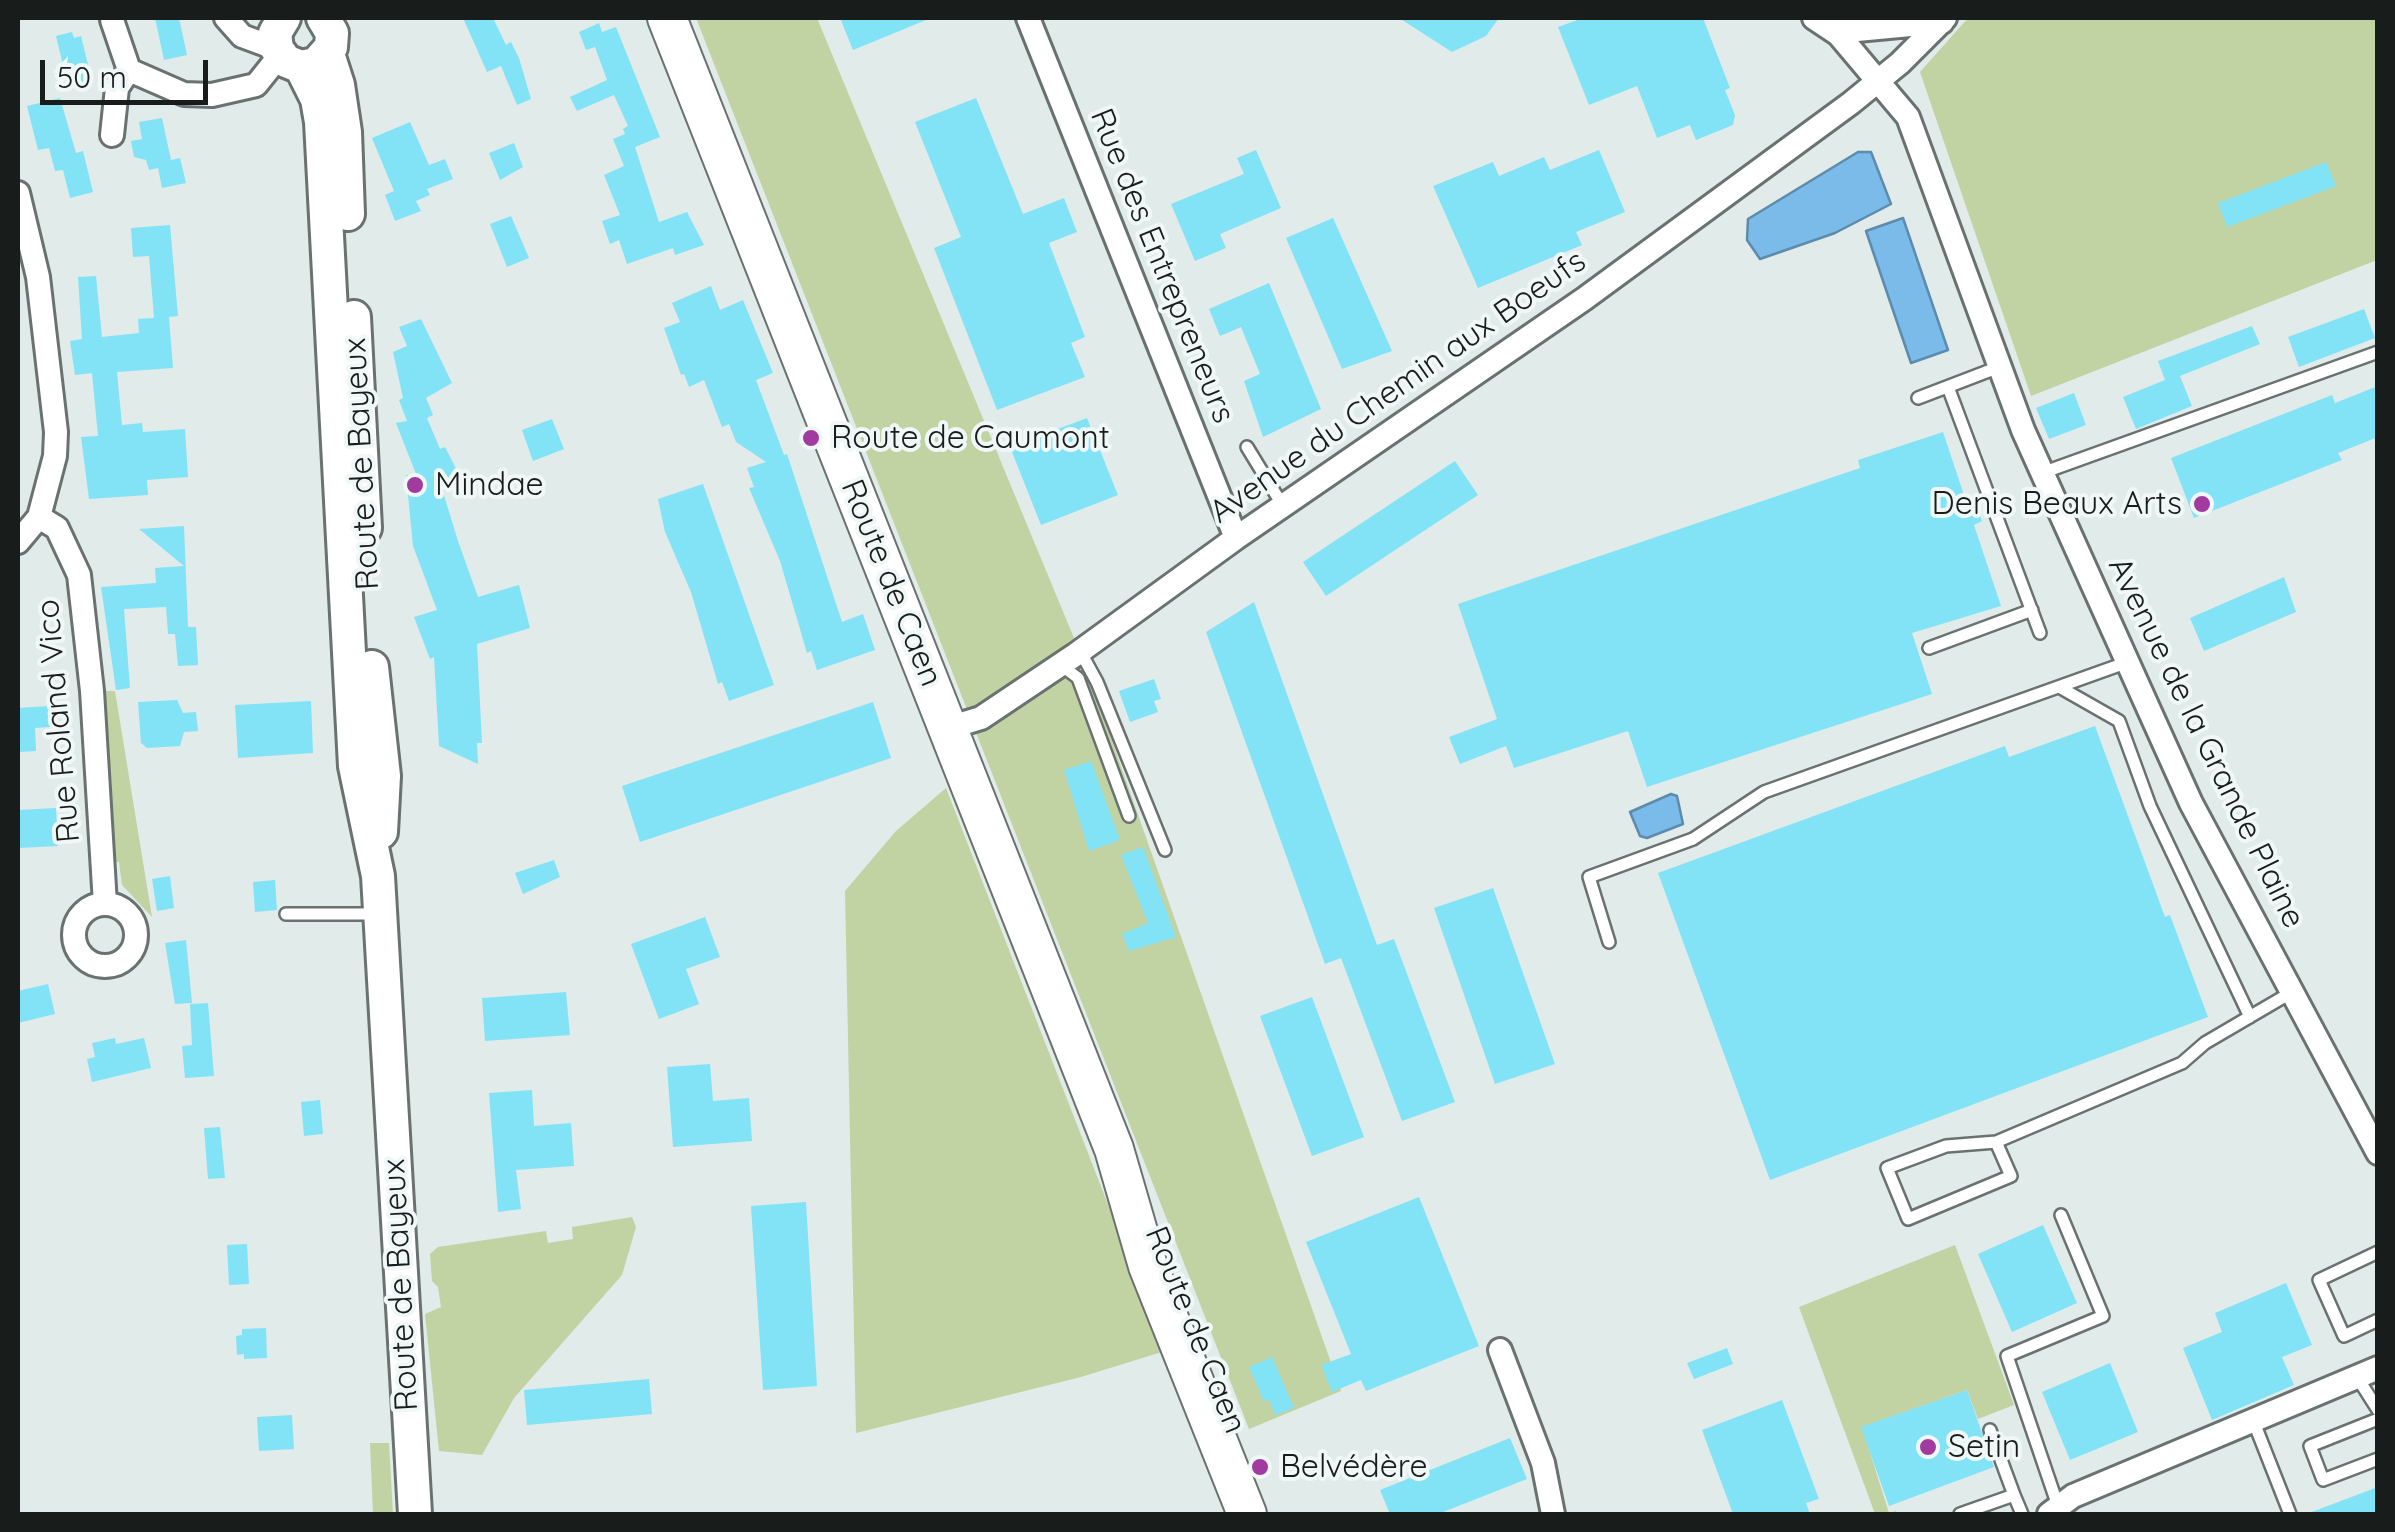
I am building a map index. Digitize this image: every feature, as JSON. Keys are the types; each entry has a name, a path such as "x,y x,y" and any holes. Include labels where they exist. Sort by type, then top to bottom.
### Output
{"main road":[{"name":"Route de Bayeux","path":"290,40 332,33 325,18"},
{"name":"Route de Caen","path":"668,18 1114,1149 1148,1266 1247,1514"},
{"name":"Route de Bayeux","path":"290,40 338,85 345,132 374,700 384,776 378,876 414,1514"},
{"name":"Route de Caen","path":"1114,1149 1140,1192 1268,1514"}],"street":[{"path":"226,18 242,36 290,40"},
{"name":"Rue des Entrepreneurs","path":"1028,18 1236,538"},
{"path":"1814,18 1857,30 1944,20"},
{"name":"Avenue de la Grande Plaine","path":"1814,18 1838,34 1908,118 2042,473 2191,803 2378,1153"},
{"path":"112,20 129,70 184,94 212,95 256,86 290,40"},
{"name":"Avenue du Chemin aux Boeufs","path":"948,728 981,718 1071,658 1236,538 1584,299 1876,82 1944,20"},
{"path":"112,135 116,88 129,70"},
{"path":"18,194 24,247 46,325 56,432 55,456 39,517 18,542"},
{"name":"Rue Roland Vico","path":"39,517 58,528 79,575 92,691 105,904"},
{"path":"1500,1350 1543,1463 1553,1514"},
{"path":"2054,1510 2367,1372"}],"lane":[{"path":"2042,473 2378,352"},
{"path":"1918,398 1999,367"},
{"path":"1948,386 2040,634"},
{"path":"1247,447 1283,506"},
{"path":"1929,648 2032,610"},
{"path":"1071,658 1129,816"},
{"path":"1071,658 1097,682 1165,850"},
{"path":"1609,942 1589,877 1693,839 1764,792 2128,662"},
{"path":"2061,688 2119,721 2150,806 2250,1017"},
{"path":"286,914 380,914"},
{"path":"1996,1142 2011,1176 1908,1220 1887,1168 1946,1146 1996,1142 2182,1063 2205,1043 2292,992"},
{"path":"2054,1510 2007,1356 2103,1316 2061,1215"},
{"path":"2378,1252 2319,1280 2344,1336 2378,1320"},
{"path":"2367,1372 2378,1410"},
{"path":"2378,1418 2310,1446 2323,1480 2378,1458"},
{"path":"2253,1420 2290,1514"},
{"path":"1990,1430 2022,1514"},
{"path":"1960,1514 2014,1495"}],"green space":[{"path":"696,18 817,18 1086,667 1341,1391 1249,1429"},
{"path":"1968,18 2377,18 2377,260 2031,396 1920,72"},
{"path":"102,691 115,691 152,917 122,885 119,862 112,862"},
{"path":"946,788 1165,1351 1081,1377 856,1433 845,891 896,831"},
{"path":"632,1217 636,1227 622,1275 514,1398 482,1455 439,1451 425,1314 441,1307 438,1287 432,1281 430,1254 438,1247 546,1231 548,1243 573,1239 572,1227"},
{"path":"1955,1245 2014,1405 1978,1419 1967,1390 1862,1427 1889,1513 1897,1514 1875,1514 1799,1307"},
{"path":"370,1443 389,1443 393,1514 373,1514"}],"water":[{"path":"1858,152 1871,152 1891,204 1835,233 1760,259 1747,240 1748,219"},
{"path":"1903,218 1948,350 1911,363 1866,231"},
{"path":"1671,794 1677,796 1683,824 1647,838 1640,836 1630,812"}],"building":[{"path":"155,18 179,18 187,55 164,60"},
{"path":"463,18 493,18 506,45 511,42 519,58 531,99 517,105 501,66 487,72"},
{"path":"840,18 931,18 853,50"},
{"path":"1399,18 1499,18 1486,36 1452,52"},
{"path":"1583,18 1703,18 1730,88 1725,90 1735,115 1733,125 1696,140 1690,125 1657,138 1637,86 1589,105 1558,27"},
{"path":"599,23 602,32 616,27 660,137 635,147 659,222 687,212 704,245 675,255 673,248 627,264 619,240 610,244 602,221 620,215 604,175 624,166 613,139 625,134 623,129 628,126 614,95 577,111 570,97 607,80 595,47 586,50 579,32"},
{"path":"72,32 74,38 81,36 90,73 83,75 84,82 68,86 56,36"},
{"path":"60,98 76,153 83,151 93,192 70,198 63,170 55,171 49,148 38,150 27,106"},
{"path":"976,98 1023,214 1064,198 1077,232 1049,243 1085,337 1071,343 1085,377 997,410 934,248 961,237 915,122"},
{"path":"162,118 171,160 180,158 186,183 162,188 158,168 149,170 146,160 134,157 131,141 142,139 139,122"},
{"path":"410,122 429,165 445,159 453,179 427,189 430,195 416,201 421,211 395,221 385,195 394,191 372,138"},
{"path":"514,143 523,167 500,180 489,153"},
{"path":"1256,150 1281,208 1220,234 1226,248 1195,261 1171,204 1244,174 1237,158"},
{"path":"1599,150 1625,212 1576,232 1582,245 1478,288 1433,186 1493,162 1499,176 1544,157 1550,170"},
{"path":"2326,162 2336,186 2227,227 2218,203"},
{"path":"511,216 529,258 507,267 490,224"},
{"path":"1333,218 1392,351 1342,369 1286,238"},
{"path":"170,225 178,316 169,317 173,368 117,372 122,425 142,423 143,432 185,429 188,477 147,480 148,495 89,499 81,437 98,436 92,373 75,375 70,341 82,339 78,277 96,276 102,337 139,333 138,319 154,318 149,256 133,257 131,228"},
{"path":"1269,283 1321,409 1263,437 1244,381 1260,374 1241,327 1220,336 1209,309"},
{"path":"711,286 720,310 743,300 773,373 756,380 784,455 787,454 842,622 863,614 875,650 817,670 811,651 807,653 780,561 749,488 754,487 747,468 766,462 736,442 729,424 722,427 704,380 689,387 684,374 681,375 664,328 680,322 672,303"},
{"path":"2364,309 2375,338 2299,367 2288,337"},
{"path":"421,319 452,383 426,398 433,415 427,418 440,449 445,447 464,484 443,492 458,541 478,597 519,585 530,628 477,644 482,743 477,743 478,764 439,746 434,657 430,659 414,617 437,610 413,546 406,475 416,474 396,423 407,421 399,400 403,398 393,352 407,346 399,327"},
{"path":"2252,326 2260,344 2180,376 2192,406 2136,429 2123,397 2165,380 2158,361"},
{"path":"2378,386 2378,437 2338,453 2342,460 2194,518 2171,458 2332,395 2335,403"},
{"path":"2074,393 2086,425 2049,439 2036,408"},
{"path":"1087,418 1118,495 1041,525 1010,447"},
{"path":"552,419 564,449 533,461 522,430"},
{"path":"1943,432 1968,507 1976,505 1982,521 1974,525 2001,606 1912,633 1932,694 1647,787 1628,731 1514,768 1506,746 1460,764 1449,737 1497,719 1458,604 1860,468 1858,460"},
{"path":"1455,461 1478,495 1326,596 1303,562"},
{"path":"703,484 774,685 729,701 722,682 718,684 691,592 665,532 658,499"},
{"path":"184,526 188,627 196,627 198,665 178,666 175,634 168,634 166,607 124,609 130,688 116,690 101,587 156,583 155,568 184,566 139,529"},
{"path":"2284,577 2296,612 2204,651 2190,618"},
{"path":"1254,602 1377,945 1394,939 1455,1102 1402,1121 1341,958 1325,964 1206,632"},
{"path":"1154,679 1161,699 1154,701 1158,712 1130,722 1119,691"},
{"path":"177,700 183,713 196,712 198,731 184,732 180,746 147,748 141,743 138,702"},
{"path":"311,701 313,753 238,758 235,705"},
{"path":"873,702 891,758 640,842 622,786"},
{"path":"49,706 50,727 35,728 36,751 19,752 18,708"},
{"path":"2095,726 2165,917 2170,915 2208,1017 1770,1180 1658,873 2005,746 2009,757"},
{"path":"1091,761 1120,840 1089,851 1064,770"},
{"path":"56,808 58,846 18,848 18,810"},
{"path":"1143,847 1176,937 1129,951 1122,934 1148,923 1121,855"},
{"path":"554,860 560,877 523,894 515,873"},
{"path":"170,876 174,908 157,911 152,879"},
{"path":"275,880 277,910 255,912 253,882"},
{"path":"1493,888 1555,1064 1495,1084 1434,908"},
{"path":"705,917 720,957 686,969 699,1004 659,1019 631,944"},
{"path":"186,940 192,1003 175,1004 165,943"},
{"path":"48,984 55,1014 18,1023 18,991"},
{"path":"566,992 570,1035 485,1041 482,998"},
{"path":"1312,997 1364,1137 1312,1156 1260,1016"},
{"path":"208,1003 214,1076 185,1078 182,1046 192,1045 190,1004"},
{"path":"115,1038 116,1044 144,1038 151,1068 92,1082 87,1059 95,1057 92,1043"},
{"path":"710,1064 713,1101 749,1098 752,1141 673,1147 667,1067"},
{"path":"532,1090 534,1126 571,1123 574,1166 516,1170 521,1209 498,1212 489,1093"},
{"path":"320,1100 323,1134 304,1136 301,1102"},
{"path":"220,1127 225,1178 208,1179 204,1128"},
{"path":"1419,1197 1479,1346 1366,1391 1361,1380 1332,1392 1321,1365 1351,1354 1306,1242"},
{"path":"806,1202 817,1386 763,1390 751,1206"},
{"path":"2043,1225 2077,1303 2012,1332 1978,1254"},
{"path":"247,1244 249,1284 229,1285 227,1245"},
{"path":"2286,1283 2312,1345 2282,1357 2294,1385 2212,1420 2183,1348 2222,1332 2215,1313"},
{"path":"266,1328 267,1358 244,1359 244,1354 237,1355 236,1336 242,1335 242,1329"},
{"path":"1727,1348 1733,1364 1694,1379 1687,1363"},
{"path":"1272,1357 1294,1408 1275,1415 1269,1399 1264,1402 1249,1367"},
{"path":"2110,1363 2138,1432 2070,1460 2042,1392"},
{"path":"649,1379 652,1414 527,1425 524,1390"},
{"name":"Setin","path":"1967,1390 1994,1467 1889,1506 1861,1427"},
{"path":"1782,1400 1819,1499 1806,1503 1810,1514 1733,1514 1702,1430"},
{"path":"292,1415 294,1449 259,1451 257,1417"},
{"path":"1510,1438 1527,1479 1438,1514 1390,1514 1380,1490"},
{"path":"2378,1487 2378,1514 2309,1513"}],"place":[{"name":"Route de Caumont","path":"811,438"},
{"name":"Mindae","path":"415,485"},
{"name":"Denis Beaux Arts","path":"2202,504"},
{"name":"Setin","path":"1928,1447"},
{"name":"Belvédère","path":"1260,1467"}]}
